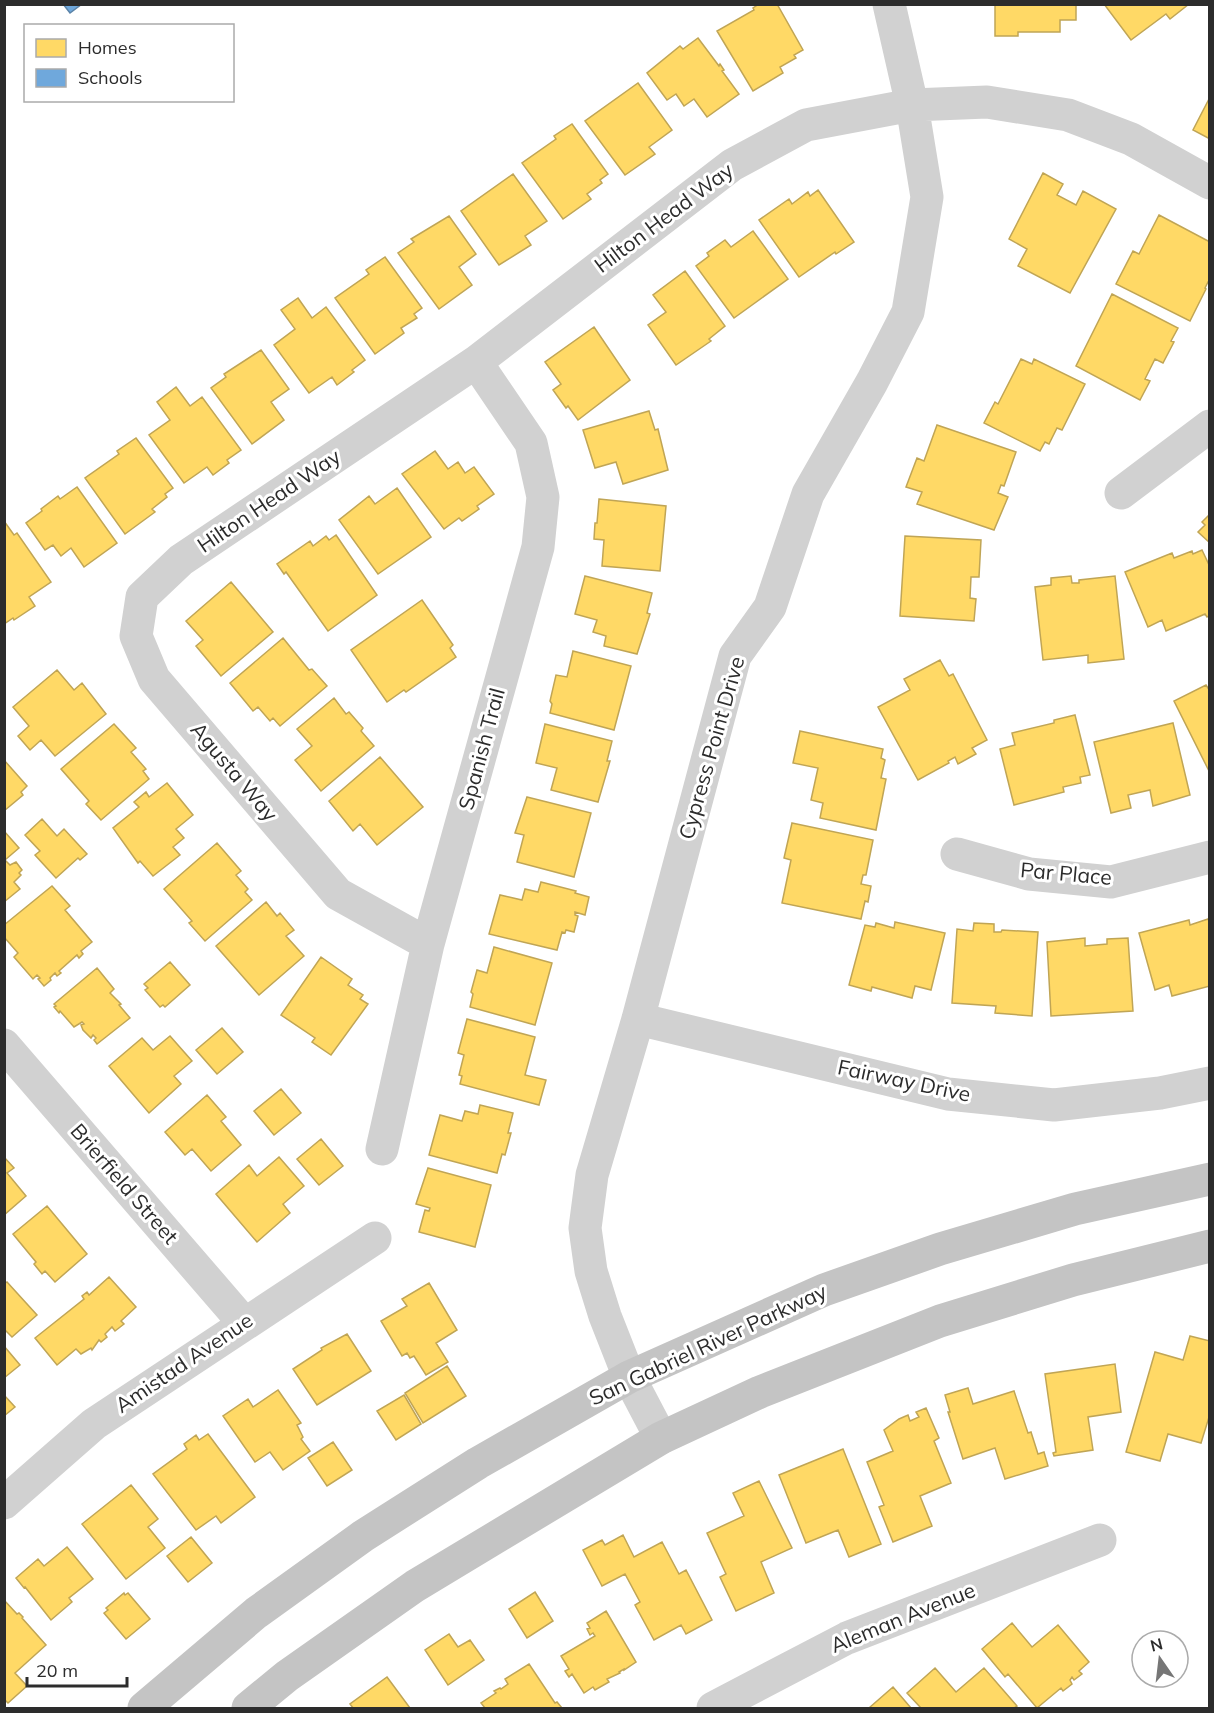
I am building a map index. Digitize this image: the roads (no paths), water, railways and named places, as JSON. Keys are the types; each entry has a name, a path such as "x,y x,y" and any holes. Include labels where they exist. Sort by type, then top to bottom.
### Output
{"main road":[{"name":"San Gabriel River Parkway","path":"144,1708 256,1613 363,1536 478,1463 629,1377 824,1290 940,1249 1075,1209 1209,1179"},
{"path":"249,1708 286,1676 415,1586 662,1438 760,1392 940,1322 1073,1280 1209,1246"}],"street":[{"name":"Cypress Point Drive","path":"662,1438 629,1377 591,1271 585,1228 592,1175 638,1019 735,656 770,607 808,494 872,382 908,312 927,196 912,105 889,4"},
{"name":"Hilton Head Way","path":"181,560 476,362 732,165 806,125 912,105 987,102 1068,115 1131,139 1209,183"},
{"name":"Spanish Trail","path":"382,1149 428,945 538,547 543,497 531,443 476,362"},
{"path":"1121,493 1209,426"},
{"name":"Agusta Way","path":"181,560 142,597 136,636 154,679 338,894 428,945"},
{"name":"Par Place","path":"957,854 1029,874 1111,882 1209,857"},
{"name":"Fairway Drive","path":"638,1019 948,1094 1054,1105 1160,1093 1209,1083"},
{"name":"Brierfield Street","path":"4,1045 244,1323"},
{"name":"Amistad Avenue","path":"4,1503 94,1424 375,1238"},
{"name":"Aleman Avenue","path":"713,1708 847,1638 1100,1540"}]}
